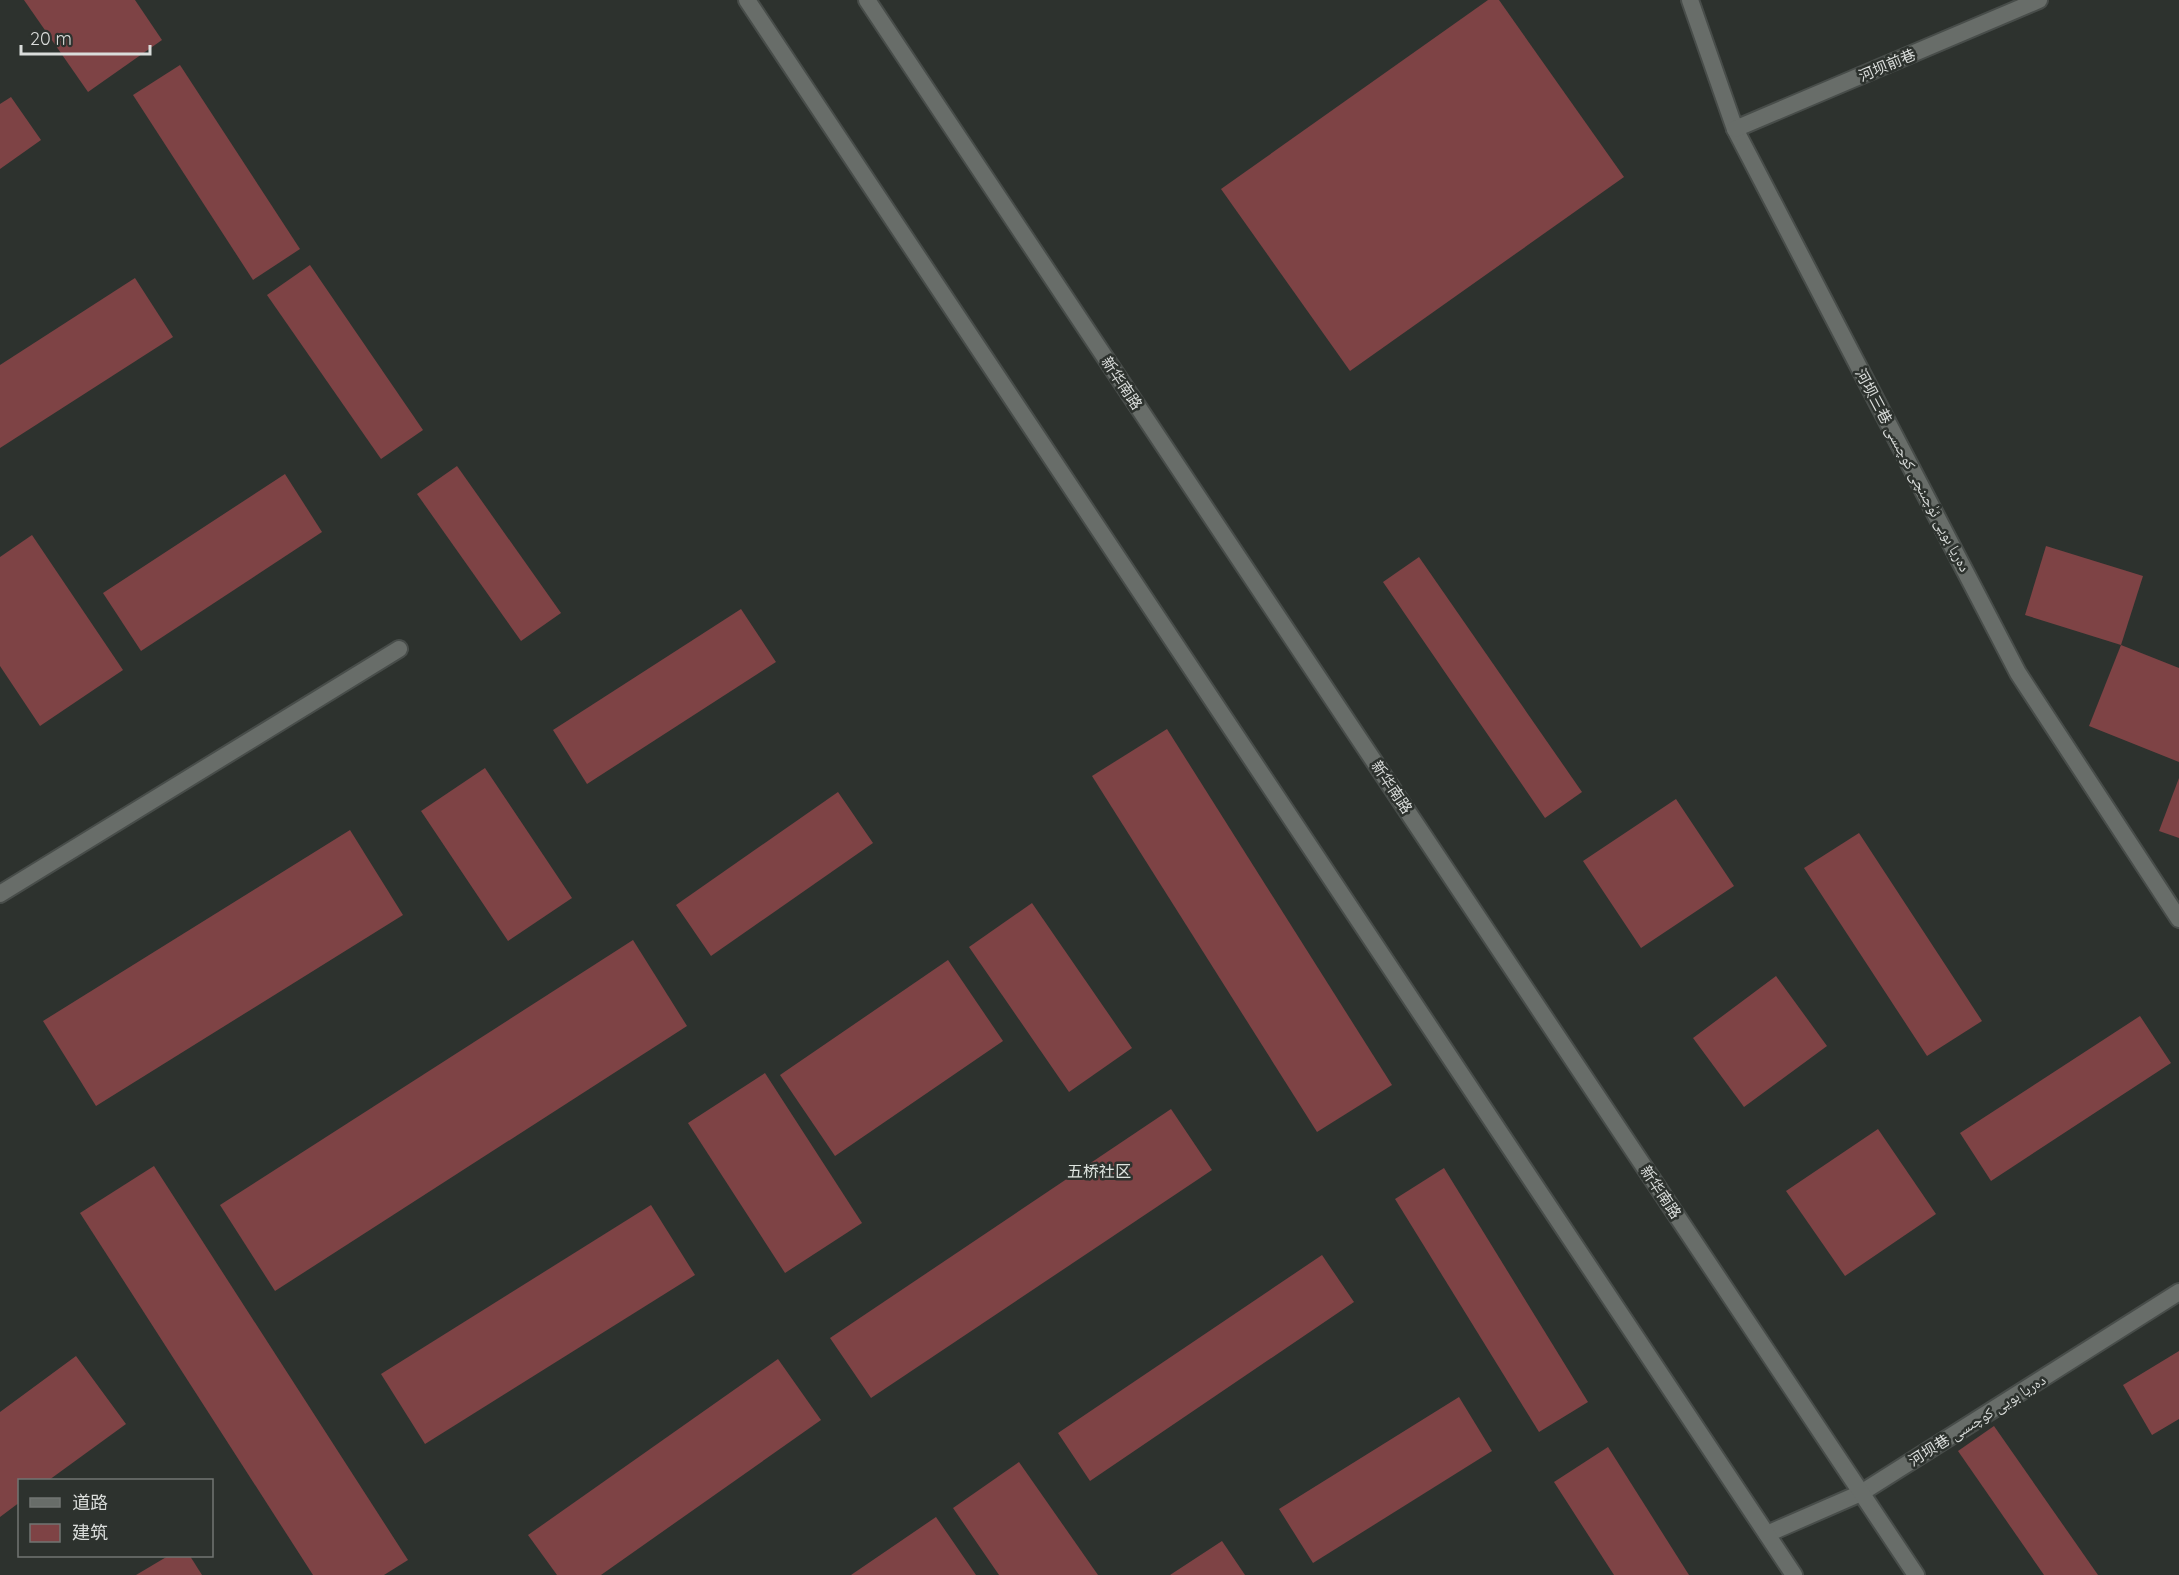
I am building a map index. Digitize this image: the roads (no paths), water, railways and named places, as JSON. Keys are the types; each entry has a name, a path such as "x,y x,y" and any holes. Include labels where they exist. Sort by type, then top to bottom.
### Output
{"main road":[{"path":"747,0 1794,1575"},
{"name":"新华南路","path":"867,0 1916,1575"},
{"name":"河坝三巷 دەريا بويى ئۈچىنچى كوچىسى","path":"1690,0 1735,129 2018,673 2179,918"},
{"name":"河坝前巷","path":"1735,129 2039,0"},
{"path":"0,894 399,650"},
{"name":"河坝巷 دەريا بويى كوچىسى","path":"1767,1534 1861,1493 2179,1292"}],"district":[{"name":"五桥社区","path":"1099,1171"}]}
